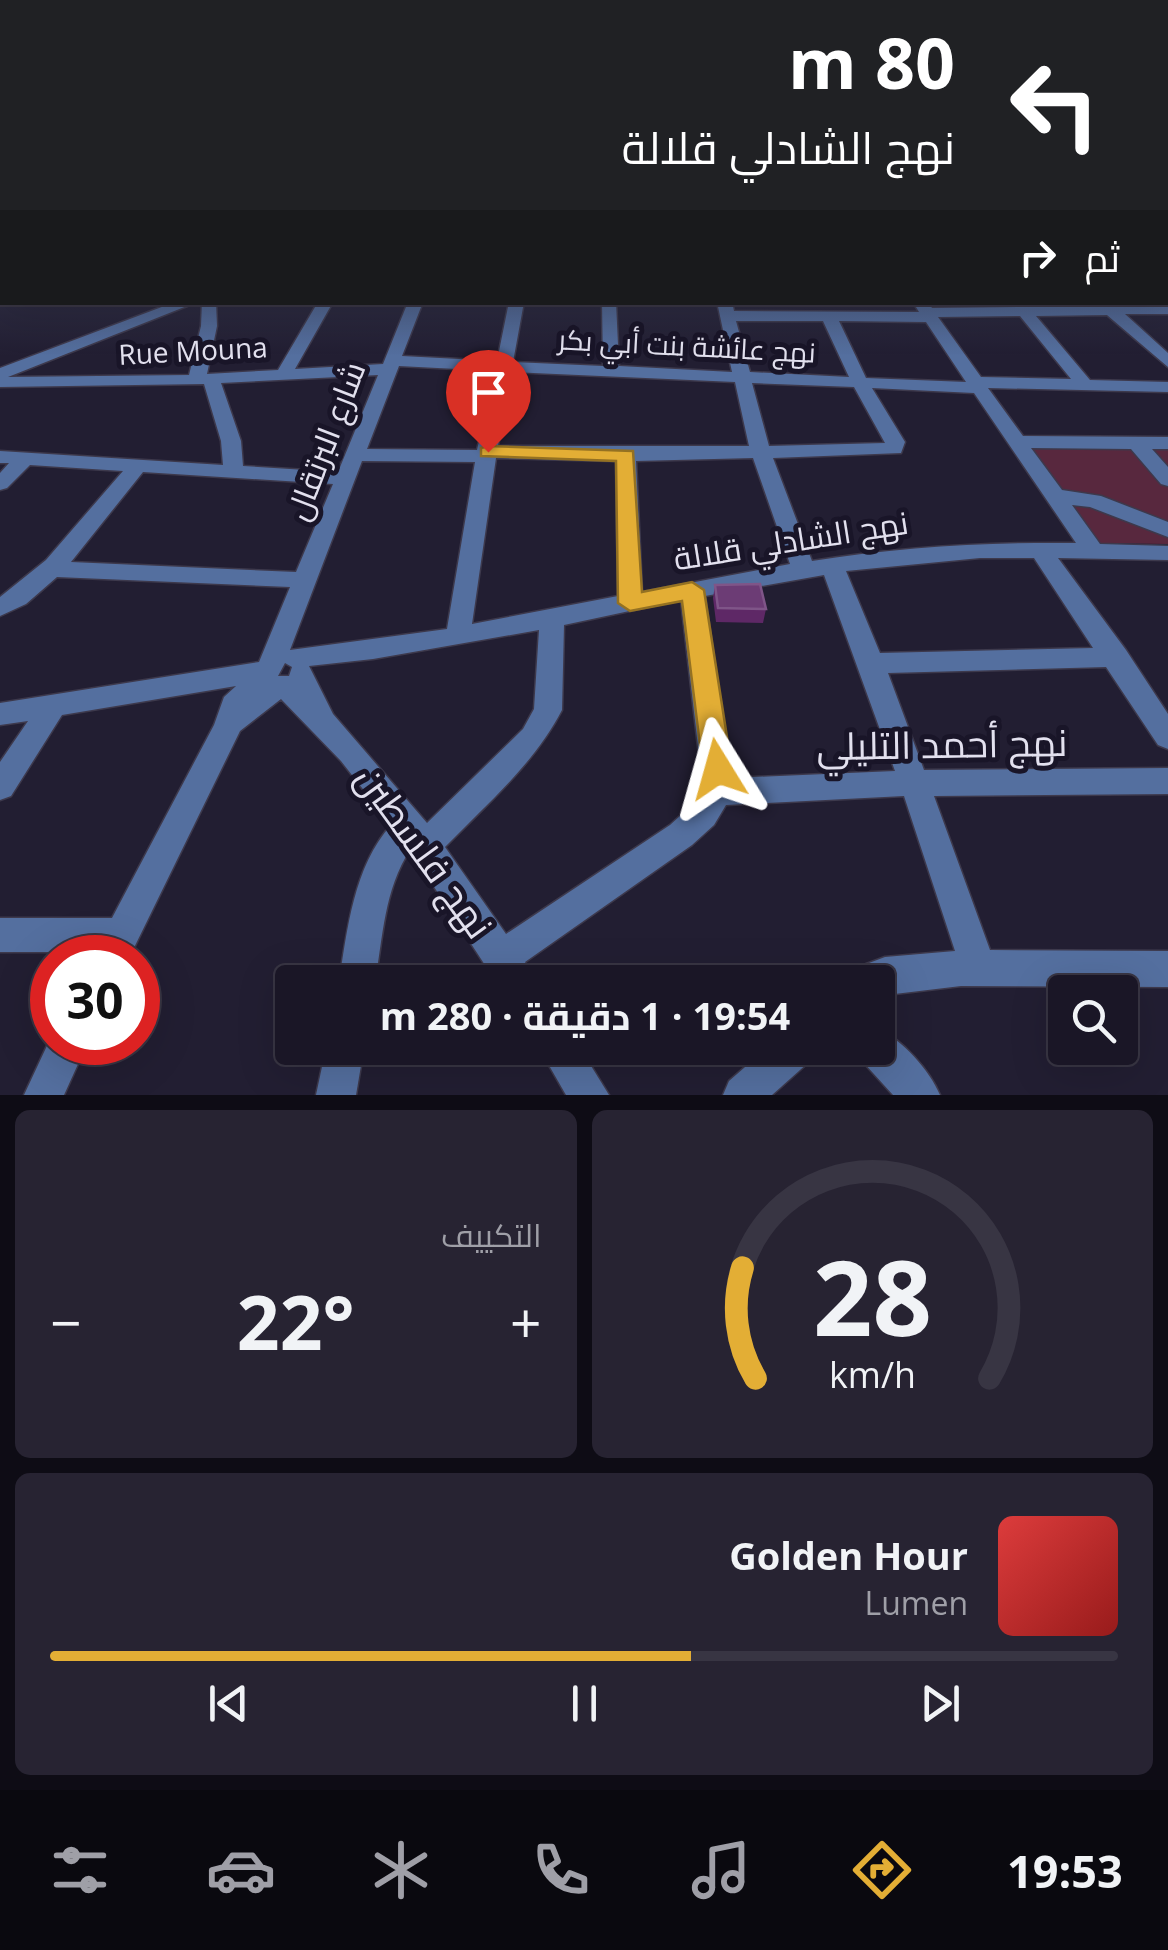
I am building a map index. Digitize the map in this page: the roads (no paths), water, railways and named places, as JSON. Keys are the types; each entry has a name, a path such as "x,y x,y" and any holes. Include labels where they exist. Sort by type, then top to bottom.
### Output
{"street":[{"name":"Rue Mouna","path":"0,378 182,305"},
{"path":"214,305 204,379 231,442 234,469"},
{"path":"284,374 324,305"},
{"name":"شارع البرتقال","path":"284,671 302,592 415,305"},
{"path":"458,636 503,363 516,305"},
{"path":"610,305 611,368"},
{"path":"979,968 912,783 874,663 818,568 760,450 725,307 829,317 925,311 1168,309"},
{"path":"1108,307 1168,362"},
{"path":"1017,309 1084,384"},
{"path":"925,311 1093,551"},
{"path":"356,454 626,455 894,449 896,442 860,383 829,317"},
{"name":"نهج عائشة بنت أبي بكر","path":"390,365 503,363 860,383 1168,388"},
{"name":"Rue Mouna","path":"0,378 204,379 390,365"},
{"path":"1019,442 1168,442"},
{"path":"1136,442 1168,480"},
{"path":"626,455 630,603"},
{"path":"0,457 347,478"},
{"path":"0,484 24,461"},
{"path":"0,607 15,600 51,569 138,465"},
{"path":"1055,496 1100,502 1168,530"},
{"path":"1039,548 1168,737"},
{"name":"نهج الشادلي قلالة","path":"284,671 818,568 917,555 1039,548 1168,553"},
{"path":"51,569 302,592"},
{"path":"515,965 704,815 718,792 692,590"},
{"path":"360,965 378,871 394,842 420,835 533,738 548,710 552,618"},
{"path":"874,663 1116,657"},
{"path":"0,714 284,671"},
{"path":"121,935 228,726 284,671"},
{"name":"نهج فلسطين","path":"284,671 420,835 506,965"},
{"path":"0,788 52,706"},
{"name":"نهج أحمد التليلي","path":"718,792 912,783 1168,781"},
{"path":"0,935 30,938"},
{"path":"895,973 979,968 1168,969"},
{"path":"44,1095 58,1065"},
{"path":"336,1095 342,1065"},
{"path":"569,1065 588,1095"},
{"path":"743,1095 776,1065"},
{"path":"893,1065 920,1095"}]}
